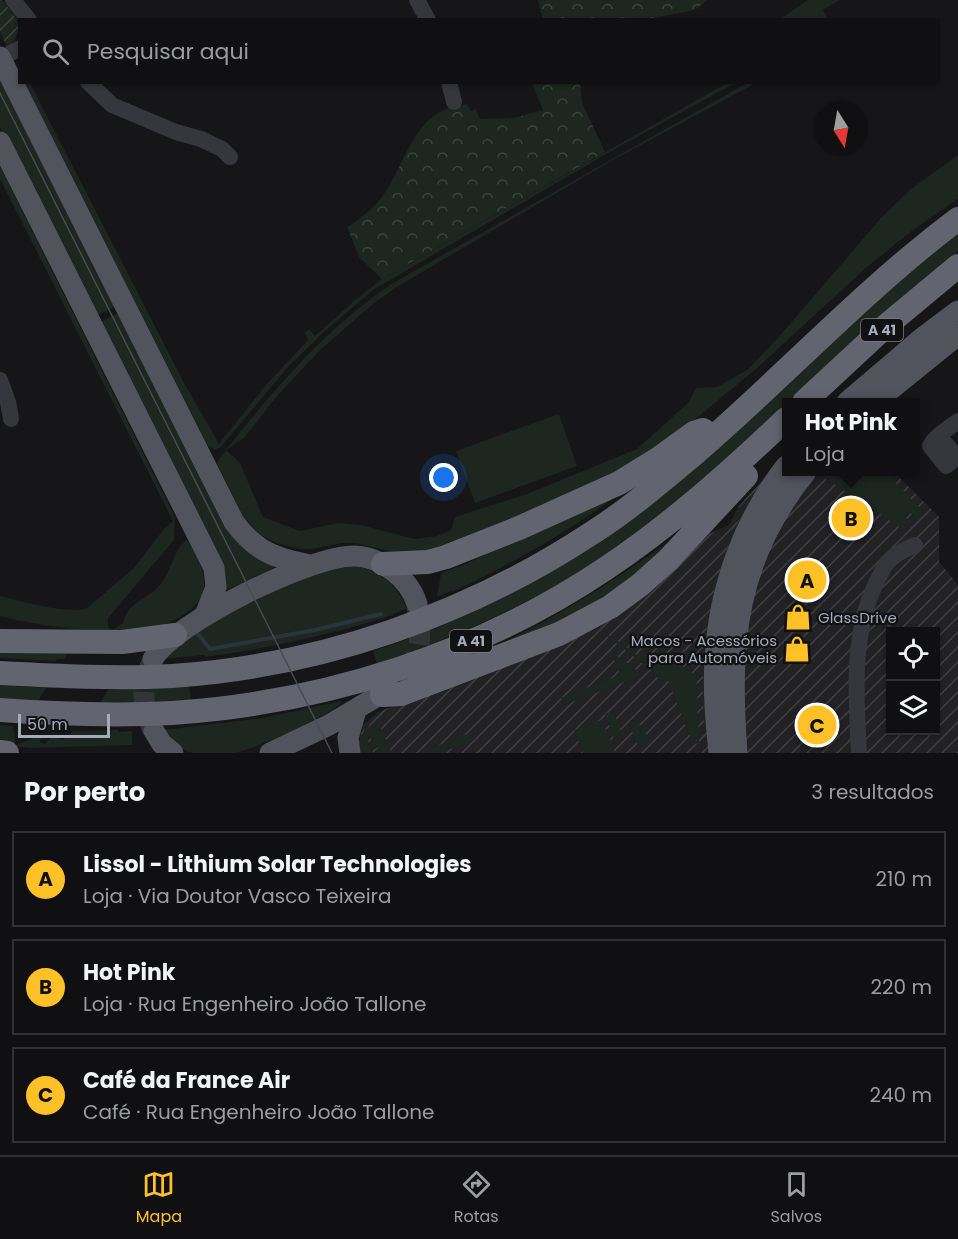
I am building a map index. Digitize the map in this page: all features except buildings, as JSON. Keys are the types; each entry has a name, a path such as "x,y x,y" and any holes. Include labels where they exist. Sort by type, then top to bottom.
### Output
{"highway":[{"name":"A 41","path":"0,673 116,677 192,674 272,663 360,642 459,606 535,568 594,532 634,503 694,454 889,274 958,219"},
{"name":"A 41","path":"809,398 887,325 958,266"},
{"path":"383,564 428,562 519,528 619,483 694,433 736,416"},
{"name":"A 41","path":"0,710 93,714 172,713 286,698 387,673 478,638 552,601 626,554 690,505 782,423"},
{"path":"384,693 401,694 559,634 610,607 668,560 759,462 782,432"},
{"path":"0,626 59,640"},
{"path":"0,640 122,642 175,635"},
{"path":"0,752 7,753"}],"main road":[{"path":"10,53 18,70"},
{"path":"25,84 234,522 245,537 268,554 310,565"},
{"path":"0,142 214,568 216,587 206,615"},
{"path":"852,398 958,311"},
{"path":"880,398 958,335"},
{"path":"718,753 715,660 725,591 736,556 749,526 782,472"},
{"path":"737,753 734,658 742,602 764,537 803,476"},
{"path":"153,659 164,644 206,615 258,588 310,565 340,556 369,558 383,564 406,585 417,604"},
{"path":"270,753 356,710 384,693"},
{"path":"350,753 348,738 356,710"},
{"path":"154,731 162,744 173,753"}],"street":[{"path":"13,0 27,18"},
{"path":"417,0 427,18"},
{"path":"90,84 112,105 176,132 222,148 230,158"},
{"path":"450,84 454,102"},
{"path":"0,380 11,419"},
{"path":"939,436 958,421"},
{"path":"859,753 856,674 867,608 874,587 890,559 902,550 915,545"}],"shaded area":[{"path":"782,458 782,476 898,476 939,517 939,562 958,585 958,753 361,753 359,742 363,725 378,712 523,656 704,536 729,525 739,506"}],"green space":[{"path":"0,0 13,14 18,24 17,34 8,49 0,32"},
{"path":"538,0 707,0 695,10 653,18 543,18"},
{"path":"808,0 840,0 823,10 827,18 781,18"},
{"path":"0,74 116,306 96,316 0,127"},
{"path":"26,84 31,84 182,379 219,444 266,385 308,340 305,333 309,329 315,336 382,279 725,84 733,84 606,154 373,290 325,331 288,367 221,447 215,450 208,446"},
{"path":"532,84 580,84 582,103 605,152 382,279 359,257 347,227 375,206 389,186 417,134 436,114 467,104 471,111 476,109 480,119 514,118 543,110"},
{"path":"745,84 754,84 611,161 395,288 319,351 277,396 244,438 227,450 305,358 356,311 393,283"},
{"path":"958,155 958,199 913,230 867,267 756,369 670,440 592,485 439,550 393,552 356,543 300,549 276,543 259,534 243,516 217,463 226,450 240,463 263,517 300,531 338,523 361,525 414,539 437,536 451,530 455,517 527,494 637,449 689,402 696,388 717,387 747,370 777,339 881,218 911,189"},
{"path":"0,166 175,517 174,540 108,618 108,627 113,630 123,623 129,610 158,587 166,576 178,550 187,539 201,568 204,590 194,607 176,619 146,631 108,630 72,628 37,624 0,616 0,596 57,609 87,608 134,568 164,529 173,521 0,179"},
{"path":"958,234 958,251 874,322 792,398 782,398 782,408 703,480 624,542 566,580 505,612 442,640 377,664 373,651 403,641 489,604 599,543 901,278"},
{"path":"120,312 203,477 275,567 224,591 99,323"},
{"path":"559,414 577,466 475,503 456,451"},
{"path":"827,476 889,476 923,511 917,518 908,511 904,516 909,521 901,528 825,478"},
{"path":"621,493 581,521 518,559 452,592 437,597 441,573 464,565 517,538"},
{"path":"744,509 749,511 710,730 705,731 703,672 709,617 722,563"},
{"path":"690,526 610,601 488,650 592,593 642,561"},
{"path":"350,566 369,570 385,578 392,584 407,609 346,629 276,645 205,657 204,655 164,659 169,651 221,618 296,580 319,572"},
{"path":"603,633 640,657 667,656 696,675 699,743 693,744 668,680 660,682 655,673"},
{"path":"68,649 65,659 56,661 0,658 0,650"},
{"path":"611,651 643,675 564,705 561,698 620,675"},
{"path":"0,685 46,688 38,701 0,698"},
{"path":"189,686 191,700 100,703 108,690"},
{"path":"342,701 310,723 235,753 189,752 177,744 164,730 262,718"},
{"path":"614,713 622,735 614,738 605,714"},
{"path":"632,719 643,728 648,740 637,744 629,723"},
{"path":"378,720 391,753 373,753 383,749 381,746 375,749 371,737 372,727"},
{"path":"602,720 615,753 583,753 574,730"},
{"path":"372,721 366,733 373,753 361,753 360,744 363,732"},
{"path":"0,725 13,726 16,745 41,735 40,742 45,744 51,737 63,740 73,731 118,730 119,732 132,731 132,745 32,748 0,745"},
{"path":"473,732 476,739 440,753 418,753"}],"waterway":[{"path":"198,634 210,649 315,630 381,614"}],"tunnel":[{"path":"406,672 412,665 418,649 420,632 417,606"},
{"path":"152,662 144,688 144,696 146,712 153,730"}],"tram line":[{"path":"0,93 332,753"}],"place":[{"name":"Hot Pink","path":"851,518"},
{"name":"Lissol - Lithium Solar Technologies","path":"807,580"},
{"name":"GlassDrive","path":"798,617"},
{"name":"Macos - Acessórios para Automóveis","path":"797,649"},
{"name":"Café da France Air","path":"817,725"}]}
